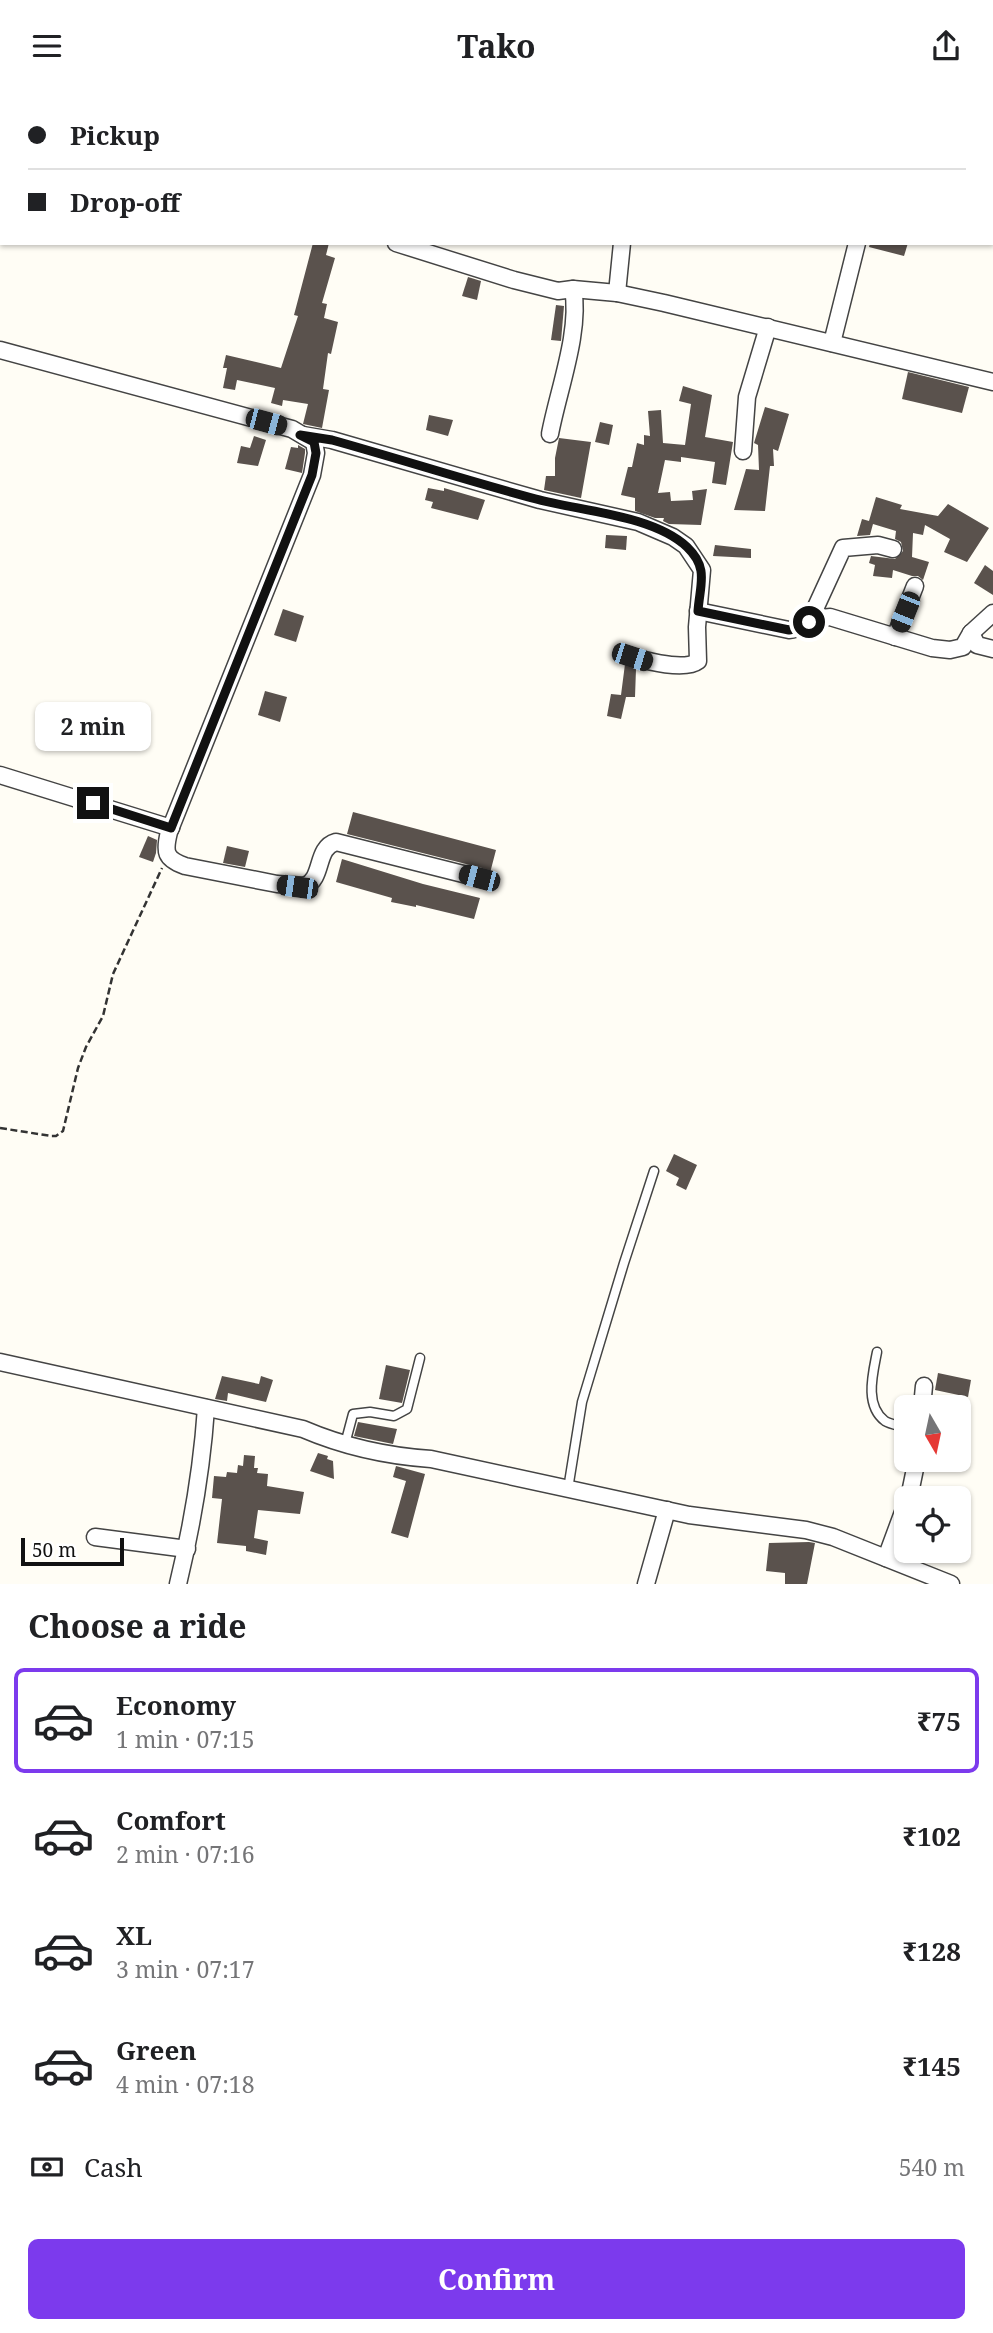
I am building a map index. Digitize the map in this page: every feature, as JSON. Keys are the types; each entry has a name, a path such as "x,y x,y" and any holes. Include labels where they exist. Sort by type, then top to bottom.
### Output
{"street":[{"path":"405,245 514,280 558,291 573,289 617,293 993,382"},
{"path":"617,293 622,245"},
{"path":"832,343 856,245"},
{"path":"550,434 565,373 576,305 573,289"},
{"path":"743,451 747,397 768,327"},
{"path":"0,350 292,429 314,442 316,453 312,475 171,828 166,849 168,856 174,862 185,866 304,887 314,879 326,848 336,842 479,878"},
{"path":"300,435 332,440 540,501 594,511 655,528 686,546 700,565 703,579 698,611 698,659 695,664 652,663 632,657"},
{"path":"809,622 843,548 878,545 893,549"},
{"path":"895,638 915,586"},
{"path":"698,611 789,630 830,617 932,649 950,650 963,646 971,633 993,613"},
{"path":"971,633 977,645 993,649"},
{"path":"0,775 171,828"},
{"path":"0,1362 303,1429 390,1456 431,1459 667,1510 806,1530 833,1537 951,1584"},
{"path":"923,1395 924,1386"},
{"path":"178,1584 187,1549 203,1453 206,1408"},
{"path":"646,1584 667,1510"},
{"path":"95,1537 187,1549"},
{"path":"887,1558 894,1538"}],"lane":[{"path":"568,1489 582,1402 654,1171"},
{"path":"877,1352 872,1377 874,1405 885,1420 894,1423"},
{"path":"345,1444 353,1414 370,1412 394,1416 407,1409 421,1358"}],"path":[{"path":"0,1128 51,1136 63,1131 78,1068 103,1016 113,974 168,856"}],"building":[{"path":"312,245 328,245 326,255 335,258 322,303 327,304 324,318 338,322 331,354 328,353 323,389 329,390 322,428 303,424 308,404 283,400 282,406 271,403 275,388 237,380 235,390 223,388 227,368 223,368 226,355 281,368 298,316 294,315"},
{"path":"870,245 907,245 904,256"},
{"path":"468,277 481,281 477,300 462,296"},
{"path":"556,305 564,306 561,341 551,340"},
{"path":"908,372 969,387 962,413 902,399"},
{"path":"683,386 712,395 705,437 733,442 726,485 712,483 715,462 681,457 681,462 665,460 658,493 670,492 671,501 693,500 692,491 707,489 701,525 669,524 663,521 664,518 655,518 635,511 635,498 621,495 628,467 632,467 637,443 644,445 644,435 650,436 648,411 661,410 663,443 685,445 691,404 679,401"},
{"path":"765,407 789,414 778,451 773,449 774,466 770,466 765,511 734,510 746,469 759,470 758,445 754,443"},
{"path":"429,415 453,420 448,436 426,430"},
{"path":"600,422 613,425 609,445 595,442"},
{"path":"254,436 266,440 258,466 237,463 241,446 250,448"},
{"path":"559,438 591,442 581,498 544,490 546,476 555,476"},
{"path":"298,445 305,449 302,473 285,469 291,447 298,448"},
{"path":"428,488 444,491 444,488 485,500 478,520 431,508 433,502 425,500"},
{"path":"876,497 902,505 900,509 938,516 948,504 989,528 967,562 944,552 950,539 925,525 923,535 913,533 912,557 929,562 923,580 918,576 893,570 892,578 873,576 875,565 869,563 871,556 895,559 903,551 901,542 895,539 896,531 873,524 870,535 857,536 862,519 869,521"},
{"path":"606,535 627,536 626,550 605,548"},
{"path":"715,545 751,549 751,558 713,556"},
{"path":"985,565 993,571 993,595 974,583"},
{"path":"283,609 304,616 296,642 274,635"},
{"path":"625,664 636,669 635,697 626,697 621,719 607,716 611,694 621,695"},
{"path":"265,691 287,697 280,722 258,715"},
{"path":"353,812 496,850 490,873 482,868 347,834"},
{"path":"148,836 157,840 153,862 139,857"},
{"path":"227,846 249,851 245,867 223,863"},
{"path":"342,859 480,898 474,919 391,902 392,898 336,882"},
{"path":"674,1154 697,1165 686,1190 676,1185 679,1178 666,1171"},
{"path":"386,1365 410,1370 402,1403 379,1399"},
{"path":"938,1373 971,1380 968,1395 935,1390"},
{"path":"222,1376 259,1384 261,1376 273,1380 266,1402 228,1393 227,1401 215,1399"},
{"path":"358,1422 397,1429 393,1444 354,1436"},
{"path":"318,1453 333,1461 334,1479 310,1471"},
{"path":"244,1455 255,1456 254,1468 258,1468 257,1473 268,1474 267,1486 304,1492 300,1514 258,1510 254,1538 268,1541 266,1555 246,1551 246,1546 217,1543 222,1499 212,1498 214,1476 226,1477 227,1472 237,1473 238,1465 243,1466"},
{"path":"396,1466 425,1474 408,1538 391,1533 406,1481 393,1477"},
{"path":"769,1543 815,1543 807,1584 785,1584 785,1573 766,1571"}],"route":[{"path":"93,803 171,828 312,475 316,453 314,442 300,435 332,440 540,501 594,511 655,528 686,546 700,565 703,579 698,611 789,630 809,622"}]}
